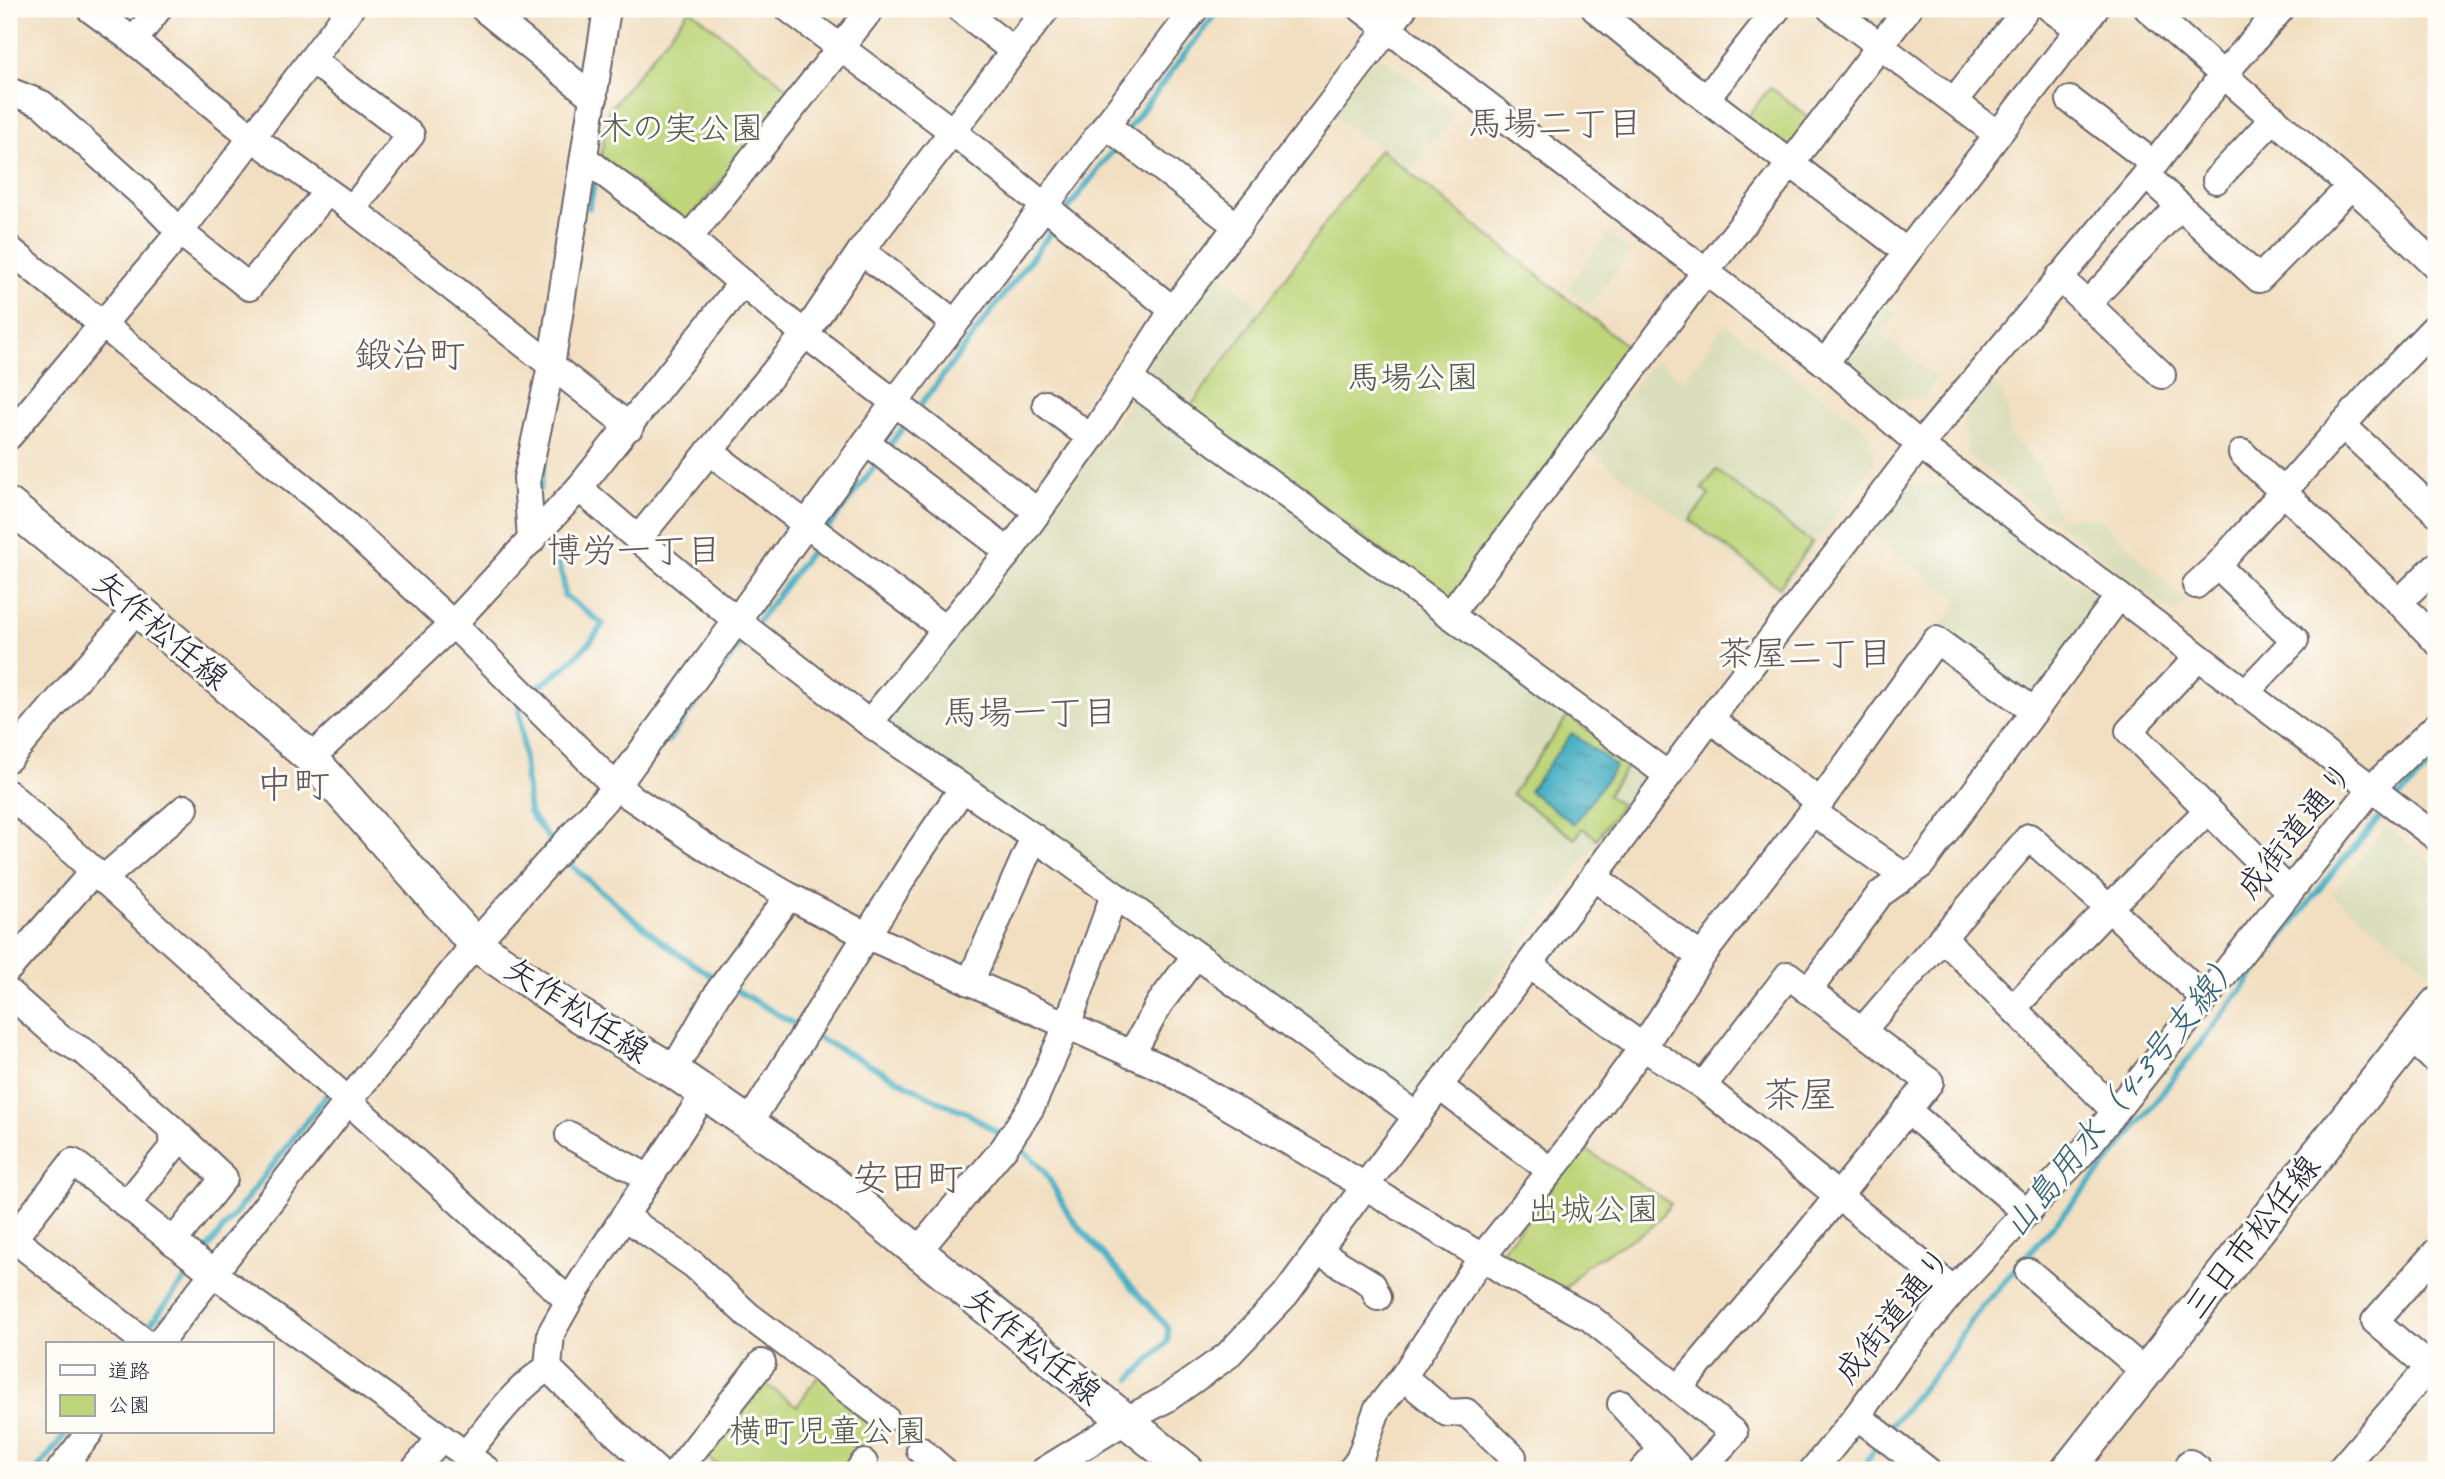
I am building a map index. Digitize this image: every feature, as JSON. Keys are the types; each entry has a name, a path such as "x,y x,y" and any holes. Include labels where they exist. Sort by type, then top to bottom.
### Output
{"main road":[{"name":"矢作松任線","path":"9,505 137,609 311,758 475,944 579,1015 673,1071 822,1174 1187,1470"},
{"name":"三日市松任線","path":"2068,1470 2436,1004"}],"street":[{"path":"90,9 134,41 253,138 352,209 630,427"},
{"path":"134,41 158,9"},
{"path":"9,436 180,232 313,61 350,9"},
{"path":"484,9 594,98"},
{"path":"531,541 527,478 551,366 607,9"},
{"path":"789,9 952,131 1173,310"},
{"path":"689,238 871,9"},
{"path":"960,9 1014,51"},
{"path":"638,539 805,334 861,251 1046,9"},
{"path":"160,1342 475,944 616,787 746,627 908,412 955,323 1056,215 1117,134 1195,9"},
{"path":"1362,9 1396,19 1705,272 1825,363 1920,445 2436,837"},
{"path":"1595,9 1706,99 1906,252"},
{"path":"1706,99 1777,9"},
{"path":"1831,9 1997,134"},
{"path":"1450,615 1705,272 1908,9"},
{"path":"1954,101 2026,9"},
{"path":"2051,9 2079,29"},
{"path":"1825,363 1906,252 2095,9"},
{"path":"2148,9 2351,186 2436,266"},
{"path":"1045,1470 1166,1399 1227,1356 1285,1295 1668,775 1920,445 2150,170 2224,74 2281,9"},
{"path":"869,723 1009,552 1091,438 1173,310 1396,19"},
{"path":"313,61 411,135 352,209"},
{"path":"9,91 42,104 153,204 180,232 249,287 327,192"},
{"path":"2070,100 2150,170 2180,206 2259,279 2351,186"},
{"path":"2216,180 2274,118"},
{"path":"1117,134 1237,228"},
{"path":"584,158 689,238 805,334 1038,512"},
{"path":"2087,304 2180,206"},
{"path":"9,249 318,499 453,624 616,787 716,854 789,896 866,935 1167,1070 1367,1187 1508,1275 1590,1318 1734,1433 1700,1470"},
{"path":"861,251 955,323"},
{"path":"2059,277 2162,375"},
{"path":"311,758 453,624 531,541 630,427 742,284"},
{"path":"2196,585 2217,566 2342,425 2436,326"},
{"path":"1129,379 1668,775"},
{"path":"1046,404 1091,438"},
{"path":"2342,425 2436,512"},
{"path":"709,451 946,630"},
{"path":"879,452 1009,552"},
{"path":"2242,453 2399,602 2436,641"},
{"path":"579,488 746,627 869,723 1034,837 1418,1117"},
{"path":"2217,566 2295,640 2245,693"},
{"path":"2399,602 2436,566"},
{"path":"1808,990 1880,894 1921,865 2119,596"},
{"path":"9,758 137,609"},
{"path":"1360,1467 1377,1410 1403,1377 1482,1257 1551,1171 1643,1047 1701,957 1817,807 1936,640 2034,711"},
{"path":"2198,657 2129,732 2289,891"},
{"path":"1710,719 1905,876"},
{"name":"成街道通り","path":"1813,1470 1954,1290 2083,1152 2289,891 2386,799 2436,726"},
{"path":"749,1123 866,935 963,788"},
{"path":"9,794 569,1301"},
{"path":"9,968 97,876 185,808"},
{"path":"2013,1008 2207,811"},
{"path":"970,982 1034,837"},
{"path":"1862,1031 2029,837 2204,998"},
{"path":"1594,877 1701,957"},
{"path":"917,1252 1009,1140 1031,1107 1067,1026 1114,895"},
{"path":"673,1071 725,985 789,896"},
{"path":"1942,937 2115,1111"},
{"path":"1131,1055 1160,1003 1196,955"},
{"path":"1530,965 1643,1047 1703,1086 1954,1290"},
{"path":"1679,1388 1930,1082 1788,975 1703,1086"},
{"path":"9,993 60,1038 86,1053 224,1178 173,1241"},
{"path":"2410,1037 2436,1060"},
{"path":"1440,1087 1551,1171"},
{"path":"548,1368 551,1333 569,1301 705,1093"},
{"path":"1907,1110 2027,1213"},
{"path":"126,1205 173,1147 171,1128"},
{"path":"569,1135 649,1178"},
{"path":"144,1342 11,1237 73,1162 214,1274 487,1470"},
{"path":"624,1216 694,1265 749,1316 885,1418"},
{"path":"1318,1251 1372,1284 1378,1297"},
{"path":"2340,1470 2433,1370 2375,1321 2434,1260"},
{"path":"2029,1272 2145,1372"},
{"path":"678,1470 762,1363"},
{"path":"465,1455 513,1399 539,1373 548,1368"},
{"path":"548,1368 656,1470"},
{"path":"1403,1377 1447,1413 1466,1412 1513,1457"},
{"path":"1622,1404 1681,1470"},
{"path":"1857,1416 1927,1470"},
{"path":"60,1470 88,1434"},
{"path":"414,1470 441,1438"},
{"path":"1643,1470 1662,1448"},
{"path":"920,1450 943,1470"}],"shaded area":[{"path":"1377,53 1457,113 1410,172 1366,137 1364,139 1331,114"},
{"path":"1608,233 1631,251 1591,305 1567,288"},
{"path":"1214,269 1261,307 1187,405 1150,376 1149,355"},
{"path":"1880,301 1897,314 1881,335 1938,379 1924,397 1896,400 1839,355"},
{"path":"1725,324 1870,432 1875,462 1779,592 1587,449 1655,359 1684,380"},
{"path":"1989,382 2001,391 2005,400 2011,438 2041,467 2047,489 2060,516 2049,518 1969,456 1963,415"},
{"path":"1135,395 1648,772 1409,1097 889,726 888,714 1022,556"},
{"path":"1910,484 1950,486 2102,600 2027,701 1937,634 1959,600 1872,535"},
{"path":"2074,516 2102,520 2185,601 2175,614 2053,520"},
{"path":"2386,826 2436,866 2436,967 2432,972 2332,894"}],"green space":[{"name":"木の実公園","path":"690,9 793,92 687,223 601,157 609,110"},
{"path":"1770,87 1811,119 1786,151 1745,120"},
{"name":"馬場公園","path":"1380,149 1633,351 1449,602 1190,407"},
{"path":"1716,470 1812,543 1779,587 1690,520 1709,495 1702,489"},
{"path":"1568,716 1631,761 1607,795 1621,805 1597,839 1583,828 1575,839 1512,794"},
{"name":"出城公園","path":"1583,1148 1671,1204 1652,1227 1585,1266 1556,1300 1492,1263"},
{"name":"横町児童公園","path":"819,1375 883,1421 847,1470 724,1470 700,1451 757,1378 797,1406"}],"water":[{"path":"1572,733 1616,766 1574,824 1529,791"}],"waterway":[{"path":"1125,133 1219,9"},
{"path":"1064,214 1119,142"},
{"path":"589,208 594,183"},
{"path":"917,410 1058,223"},
{"path":"887,449 908,421"},
{"path":"540,489 545,455"},
{"path":"826,530 879,461"},
{"path":"532,692 565,667 591,641 603,624 564,595 563,579 548,534"},
{"path":"755,625 818,542"},
{"path":"668,741 746,637"},
{"path":"522,702 519,705 529,812 554,846"},
{"name":"山島用水（4-3号支線）","path":"2398,798 2436,760"},
{"name":"山島用水（4-3号支線）","path":"1886,1432 1950,1355 1970,1321 2111,1159 2328,878 2388,808"},
{"path":"564,857 587,880 651,933 719,980"},
{"path":"731,987 801,1028"},
{"path":"813,1035 940,1102 966,1112 1004,1137"},
{"path":"206,1251 329,1092"},
{"path":"1016,1145 1045,1172 1071,1218 1168,1328 1168,1341 1131,1379"},
{"path":"152,1322 194,1267"},
{"path":"37,1470 65,1434"},
{"name":"山島用水（4-3号支線）","path":"1861,1470 1880,1441"}],"district":[{"name":"馬場二丁目","path":"1555,123"},
{"name":"鍛治町","path":"410,354"},
{"name":"博労一丁目","path":"634,550"},
{"name":"茶屋二丁目","path":"1805,653"},
{"name":"馬場一丁目","path":"1030,712"},
{"name":"中町","path":"293,784"},
{"name":"茶屋","path":"1800,1094"},
{"name":"安田町","path":"908,1177"}]}
